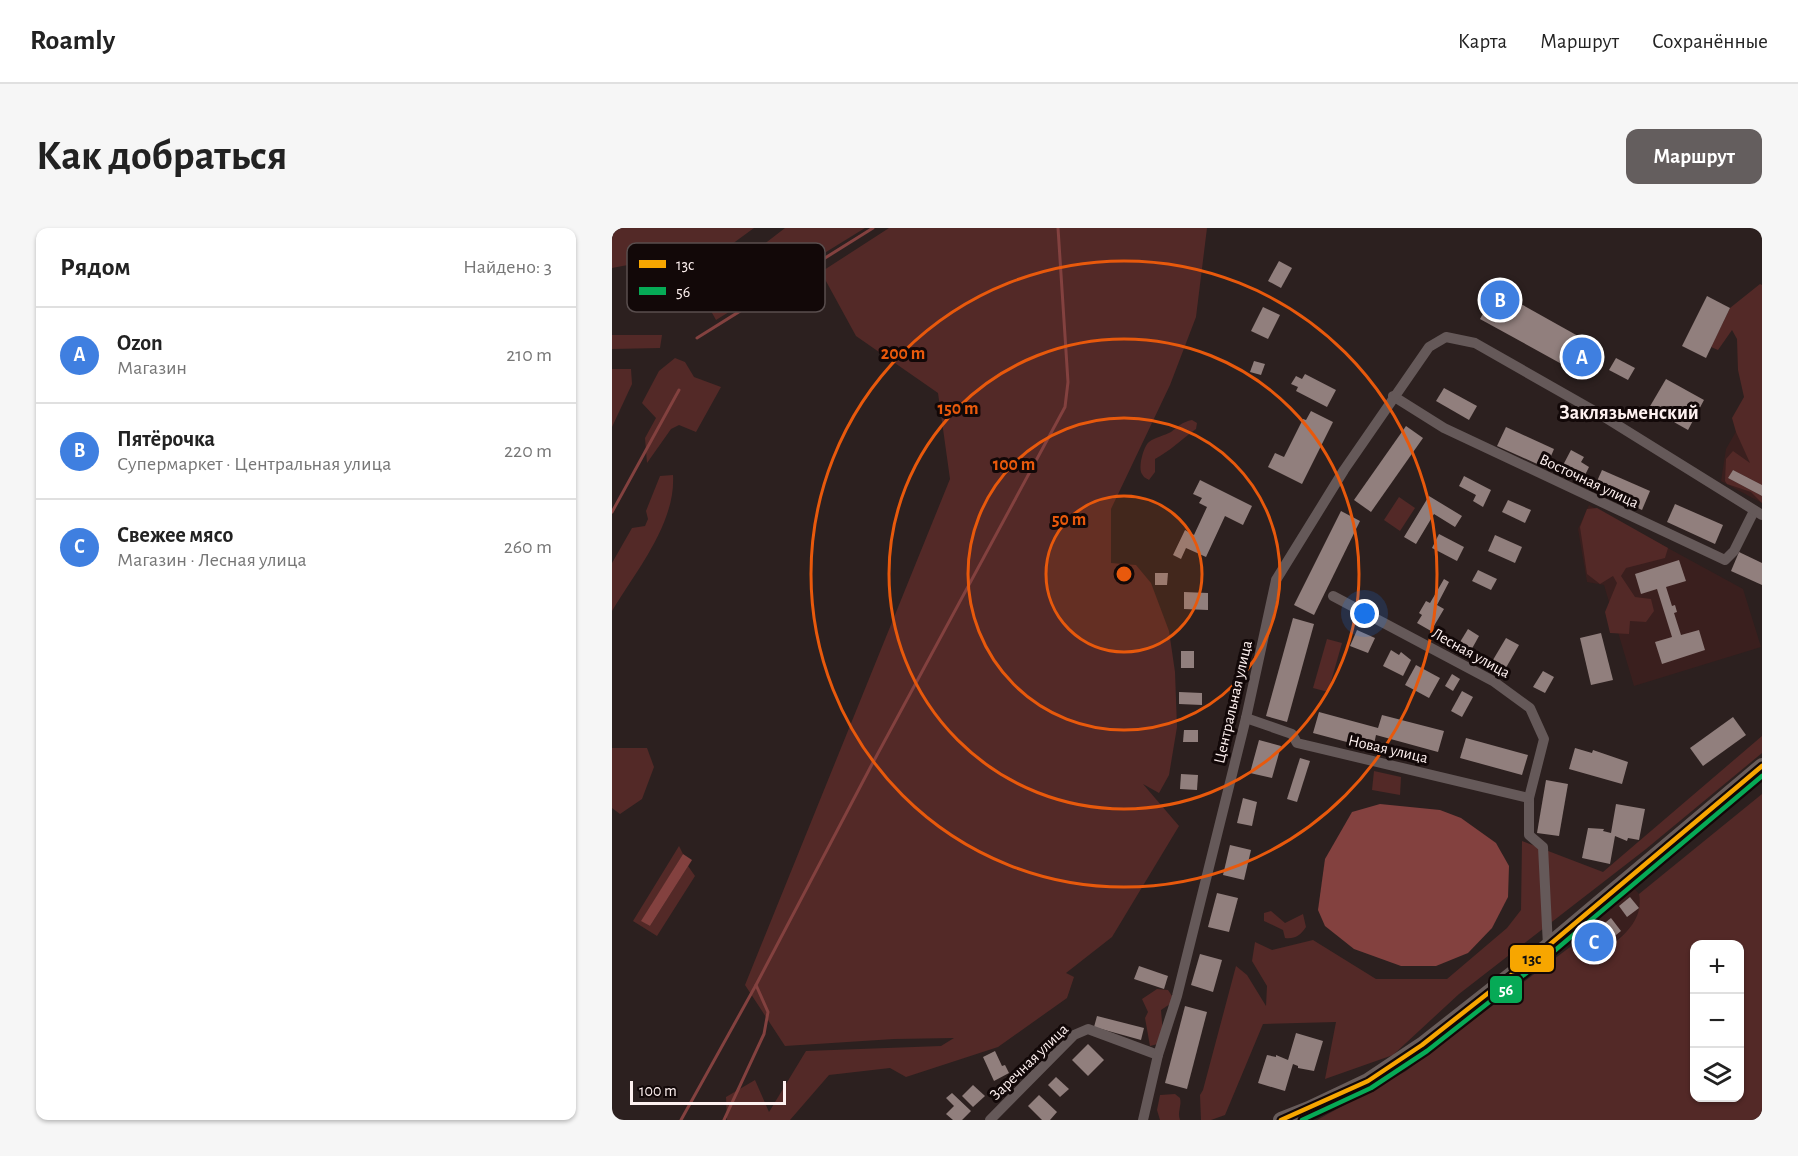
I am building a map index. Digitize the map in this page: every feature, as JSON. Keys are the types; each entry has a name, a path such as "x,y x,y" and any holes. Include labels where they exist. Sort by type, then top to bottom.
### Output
{"street":[{"name":"Центральная улица","path":"1143,1120 1158,1055 1177,996 1246,718 1276,579 1344,470 1429,347 1446,337 1475,343 1602,415 1758,513"},
{"name":"Восточная улица","path":"1393,396 1444,428 1725,560 1734,551 1758,513"},
{"name":"Лесная улица","path":"1333,596 1493,681 1530,708 1544,739 1530,798 1528,835 1543,848 1548,946"},
{"name":"Новая улица","path":"1246,718 1292,734 1297,743 1530,798"},
{"path":"1283,1120 1368,1081 1422,1045 1548,946 1762,766"},
{"name":"Заречная улица","path":"990,1120 1074,1035 1088,1029 1158,1055"}],"shaded area":[{"path":"612,228 754,228 734,243 627,243 627,265 612,268"},
{"path":"785,228 865,228 825,253 825,243 766,243"},
{"path":"889,228 1207,228 1196,317 1170,385 1111,509 1111,563 1136,565 1151,583 1169,631 1175,672 1177,727 1169,775 1159,793 1143,784 1179,826 1112,937 1066,973 1074,977 1067,998 998,1047 906,1077 890,1068 829,1075 790,1120 727,1120 726,1097 755,1080 769,1112 806,1051 941,1046 954,1038 894,1039 785,1046 745,985 950,479 938,393 856,336 825,279 825,269"},
{"path":"1760,284 1762,285 1762,485 1733,470 1728,478 1762,496 1762,503 1751,492 1727,484 1725,481 1726,459 1733,451 1750,463 1732,418 1744,397 1738,370 1737,339 1732,330 1718,350 1711,347 1730,308"},
{"path":"712,312 729,312 716,320"},
{"path":"612,335 662,335 660,348 612,349"},
{"path":"675,358 685,362 694,377 721,387 696,432 679,425 671,429 647,463 645,438 656,418 642,403 659,371"},
{"path":"612,369 631,369 632,384 612,427"},
{"path":"1762,395 1762,503 1721,481 1726,449 1750,407"},
{"path":"1192,420 1197,423 1196,429 1155,459 1155,472 1149,480 1144,477 1141,463 1143,453 1151,440"},
{"path":"673,475 668,511 661,529 643,563 612,611 612,563 632,528 645,526 648,519 646,511 660,476"},
{"path":"1399,497 1415,508 1400,531 1384,520"},
{"path":"1589,505 1743,589 1761,647 1634,686 1604,585 1587,582 1578,529"},
{"path":"1597,508 1668,548 1665,558 1626,568 1621,576 1635,597 1651,599 1654,611 1646,622 1630,621 1629,634 1610,633 1605,612 1617,583 1613,576 1600,584 1587,574 1580,527 1587,509"},
{"path":"1327,639 1342,643 1328,692 1313,688"},
{"path":"1762,736 1762,753 1646,849 1459,994 1393,1055 1325,1079 1336,1022 1263,1024 1225,1115 1211,1120 1201,1120 1200,1095 1236,966 1247,975 1266,1006 1267,986 1252,961 1255,942 1272,950 1313,940 1376,979 1447,979 1507,928 1521,910 1522,841 1603,872"},
{"path":"612,748 647,748 654,767 642,799 620,814 612,808"},
{"path":"1374,771 1401,777 1400,795 1372,790"},
{"path":"1762,794 1762,1120 1317,1120 1406,1071 1574,944 1591,960 1626,933 1640,905 1639,894"},
{"path":"1380,804 1440,810 1461,818 1496,843 1509,866 1508,897 1492,928 1468,953 1436,966 1401,966 1354,949 1325,926 1318,910 1325,859 1352,812"},
{"path":"679,846 683,854 642,921 650,926 688,866 695,876 657,936 633,921"},
{"path":"683,854 692,860 650,926 641,921"},
{"path":"1631,885 1639,894 1641,906 1632,927 1591,961 1569,937"},
{"path":"1271,911 1285,923 1303,914 1306,927 1297,936 1285,938 1283,930 1264,921 1264,913"},
{"path":"1157,989 1168,990 1172,996 1170,1004 1161,1010 1163,1034 1158,1044 1150,1046 1145,1018 1148,1012 1142,999"},
{"path":"1175,1094 1180,1098 1180,1120 1160,1120 1157,1110 1160,1095"}],"building":[{"path":"1279,261 1292,268 1281,288 1268,281"},
{"path":"1496,290 1603,350 1587,378 1480,319"},
{"path":"1707,296 1730,308 1706,358 1682,346"},
{"path":"1263,307 1280,315 1268,339 1251,331"},
{"path":"1616,358 1635,368 1628,380 1609,370"},
{"path":"1254,361 1265,364 1261,375 1250,372"},
{"path":"1305,374 1336,390 1327,407 1296,391 1298,387 1291,384 1296,376 1302,379"},
{"path":"1666,379 1704,400 1688,430 1649,408"},
{"path":"1444,388 1477,406 1469,420 1436,401"},
{"path":"1311,411 1333,422 1302,484 1268,467 1275,453 1284,457 1303,419 1306,420"},
{"path":"1406,426 1423,438 1371,512 1354,500"},
{"path":"1506,427 1554,449 1546,468 1497,446"},
{"path":"1571,450 1584,457 1581,462 1589,467 1582,481 1561,469"},
{"path":"1602,470 1650,491 1642,510 1594,488"},
{"path":"1733,470 1762,485 1762,496 1728,478"},
{"path":"1464,476 1491,490 1483,507 1473,501 1476,495 1459,486"},
{"path":"1200,480 1252,506 1243,525 1225,516 1206,557 1186,548 1181,559 1173,555 1185,530 1194,535 1207,507 1199,503 1202,498 1193,494"},
{"path":"1429,496 1462,516 1455,527 1434,514 1416,544 1404,537"},
{"path":"1508,500 1531,510 1525,523 1502,512"},
{"path":"1675,504 1723,525 1715,544 1667,522"},
{"path":"1341,511 1360,521 1314,615 1294,605"},
{"path":"1439,534 1464,547 1457,561 1432,548"},
{"path":"1495,535 1522,547 1515,563 1488,551"},
{"path":"1739,552 1762,563 1762,585 1731,571"},
{"path":"1679,560 1686,581 1666,587 1672,606 1675,605 1677,612 1674,613 1681,635 1699,630 1705,650 1662,664 1655,642 1672,637 1657,589 1641,594 1635,574"},
{"path":"1478,570 1497,579 1491,590 1472,581"},
{"path":"1155,573 1168,573 1167,585 1155,585"},
{"path":"1444,579 1449,582 1437,605 1444,609 1431,631 1417,623 1422,615 1419,613 1426,601 1430,603"},
{"path":"1184,592 1208,593 1208,610 1184,609"},
{"path":"1293,618 1314,624 1287,722 1266,716"},
{"path":"1468,629 1479,636 1469,654 1457,647"},
{"path":"1357,630 1375,638 1368,653 1350,646"},
{"path":"1601,633 1613,680 1591,685 1580,638"},
{"path":"1506,638 1519,645 1503,673 1490,665"},
{"path":"1391,650 1399,655 1401,652 1411,660 1403,676 1383,666"},
{"path":"1181,651 1194,651 1194,668 1181,668"},
{"path":"1416,665 1440,678 1429,698 1405,685"},
{"path":"1543,671 1554,677 1545,693 1533,687"},
{"path":"1452,674 1460,679 1453,691 1445,686"},
{"path":"1462,691 1473,697 1462,717 1451,711"},
{"path":"1179,692 1202,693 1202,705 1179,704"},
{"path":"1319,712 1378,728 1382,715 1444,731 1438,752 1376,735 1373,749 1313,733"},
{"path":"1733,717 1746,735 1703,766 1690,748"},
{"path":"1184,730 1198,730 1198,742 1183,742"},
{"path":"1466,738 1528,755 1522,775 1460,758"},
{"path":"1259,740 1281,746 1272,778 1250,773"},
{"path":"1575,748 1592,753 1593,750 1628,762 1622,784 1569,769"},
{"path":"1300,758 1310,761 1297,802 1287,799"},
{"path":"1181,774 1198,775 1197,790 1180,789"},
{"path":"1546,780 1568,784 1559,836 1537,833"},
{"path":"1243,798 1257,802 1252,826 1237,823"},
{"path":"1616,804 1645,809 1639,840 1628,838 1627,841 1615,836 1610,864 1582,858 1588,828 1604,829 1603,831 1611,833"},
{"path":"1230,845 1251,850 1244,880 1223,875"},
{"path":"1217,893 1238,898 1229,932 1208,927"},
{"path":"1630,897 1639,908 1627,917 1619,906"},
{"path":"1611,918 1621,931 1595,952 1585,939"},
{"path":"1200,954 1222,960 1213,992 1191,985"},
{"path":"1139,966 1168,976 1164,989 1134,979"},
{"path":"1185,1006 1207,1012 1187,1089 1165,1083"},
{"path":"1097,1016 1144,1028 1141,1040 1094,1027"},
{"path":"1296,1033 1323,1041 1314,1071 1298,1068 1293,1064 1285,1091 1258,1083 1267,1055 1276,1057 1276,1055 1288,1060"},
{"path":"1088,1044 1104,1060 1088,1076 1072,1060"},
{"path":"995,1051 1002,1066 1005,1065 1009,1073 994,1081 983,1057"},
{"path":"1056,1077 1069,1089 1060,1097 1048,1085"},
{"path":"973,1085 985,1096 973,1107 962,1096"},
{"path":"952,1093 971,1111 962,1120 953,1120 946,1114 954,1106 946,1098"},
{"path":"1039,1095 1057,1112 1050,1120 1042,1120 1028,1106"}],"waterway":[{"path":"825,258 873,228"},
{"path":"681,1120 756,985 1065,407 1068,382 1058,228"},
{"path":"697,338 739,312"},
{"path":"612,512 679,390"},
{"path":"724,1120 764,1034 768,1012 756,985"}],"transit line":[{"name":"13с","path":"1281,1120 1368,1081 1422,1045 1548,946 1762,766"},
{"name":"56","path":"1302,1120 1371,1088 1427,1051 1553,952 1762,776"}],"place":[{"name":"Пятёрочка","path":"1500,300"},
{"name":"Ozon","path":"1582,357"},
{"name":"Свежее мясо","path":"1594,942"}],"district":[{"name":"Заклязьменский","path":"1629,413"}]}
